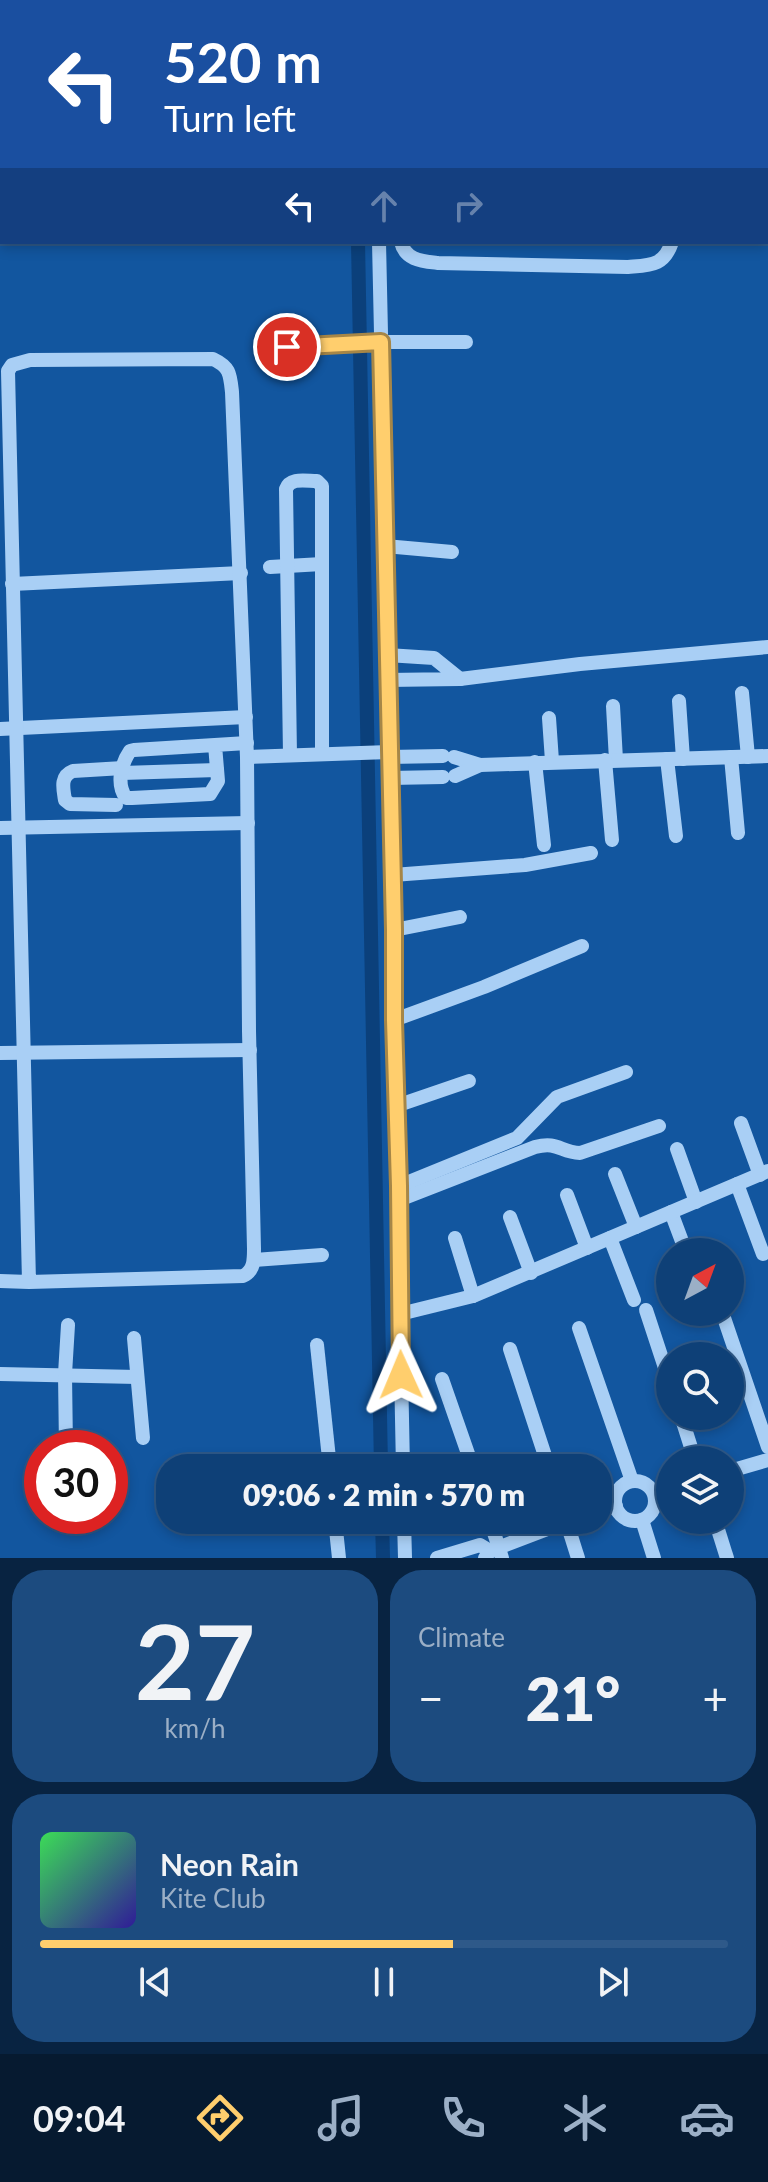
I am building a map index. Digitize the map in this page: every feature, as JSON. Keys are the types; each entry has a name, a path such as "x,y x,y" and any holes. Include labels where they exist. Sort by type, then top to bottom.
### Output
{"street":[{"path":"379,244 373,342 385,546 403,1454"},
{"path":"401,244 402,249 416,260 438,263 628,267 651,265 662,260 671,244"},
{"path":"287,347 373,342 466,342"},
{"path":"0,1281 29,1282 243,1276 252,1268 254,1260 247,750 241,573 232,392 224,364 213,359 30,360 12,365 8,371 29,1282"},
{"path":"290,755 286,489 292,481 317,481 322,486 322,754"},
{"path":"385,546 452,552"},
{"path":"270,567 322,564"},
{"path":"12,584 241,573"},
{"path":"387,680 460,679 580,664 768,647"},
{"path":"387,655 434,658 460,679"},
{"path":"742,693 748,757"},
{"path":"679,701 683,759"},
{"path":"612,840 610,760 613,706"},
{"path":"0,729 246,717"},
{"path":"549,718 552,761"},
{"path":"215,745 218,781 206,796 126,798 122,792 122,770 130,751 215,745 290,755 372,753 449,756 480,765"},
{"path":"390,778 449,777 480,765 768,756"},
{"path":"731,757 738,833"},
{"path":"667,759 676,836"},
{"path":"535,762 544,845"},
{"path":"116,805 70,804 65,800 63,779 73,771 217,770"},
{"path":"0,828 248,823"},
{"path":"393,875 525,865 591,853"},
{"path":"394,930 460,917"},
{"path":"394,1020 582,946"},
{"path":"0,1053 250,1050"},
{"path":"399,1193 517,1138 557,1097 626,1072"},
{"path":"396,1106 469,1081"},
{"path":"400,1314 473,1296 764,1173 741,1123"},
{"path":"399,1193 546,1144 580,1153 659,1126"},
{"path":"677,1149 696,1202"},
{"path":"615,1174 636,1227"},
{"path":"737,1184 763,1254"},
{"path":"567,1195 587,1248"},
{"path":"671,1212 681,1238"},
{"path":"510,1217 531,1273"},
{"path":"455,1238 473,1296"},
{"path":"610,1238 634,1300"},
{"path":"254,1260 322,1255"},
{"path":"646,1310 657,1342"},
{"path":"66,1430 68,1325"},
{"path":"727,1326 768,1447"},
{"path":"579,1328 632,1481"},
{"path":"134,1338 143,1438"},
{"path":"317,1345 329,1454"},
{"path":"510,1349 544,1454"},
{"path":"0,1374 137,1377"},
{"path":"442,1379 468,1454"},
{"path":"744,1467 768,1460"},
{"path":"632,1481 645,1483 654,1493 655,1506 642,1520 629,1520 618,1512 616,1506 615,1499 620,1487 632,1481"},
{"path":"612,1507 616,1506"},
{"path":"642,1520 654,1558"},
{"path":"336,1534 339,1558"},
{"path":"404,1534 405,1558"},
{"path":"492,1534 494,1554"},
{"path":"494,1554 538,1534"},
{"path":"572,1534 578,1558"},
{"path":"719,1534 727,1558"},
{"path":"437,1558 480,1545 494,1554"}],"waterway":[{"path":"358,244 381,1454"},
{"path":"382,1534 383,1558"}],"route":[{"path":"287,347 381,342 401,1375"}]}
